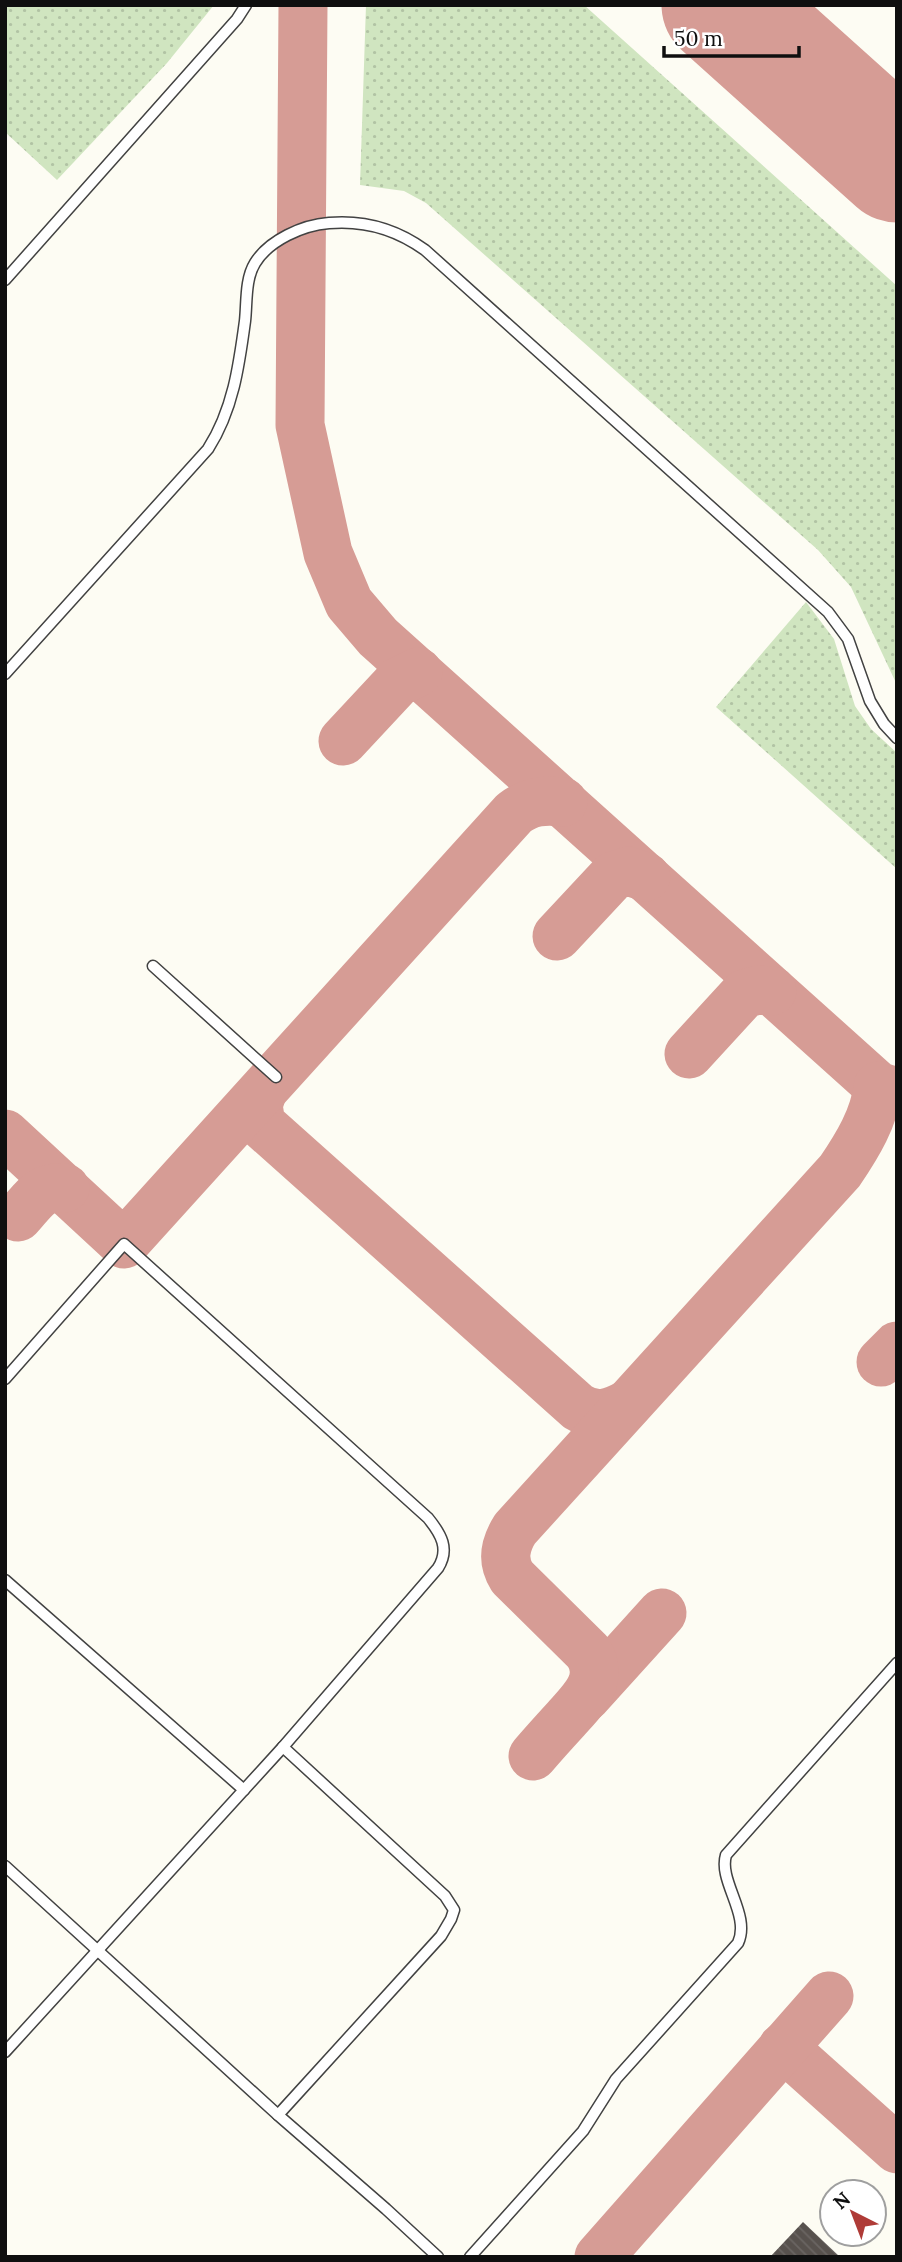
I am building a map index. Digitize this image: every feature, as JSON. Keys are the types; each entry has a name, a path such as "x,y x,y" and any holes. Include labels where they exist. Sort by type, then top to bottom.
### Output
{"lane":[{"path":"5,279 237,19 246,5"},
{"path":"5,674 208,449 220,431 234,392 247,293 254,264 269,247 301,229 325,223 359,222 388,229 425,250 819,603 848,639 870,701 884,724 897,738"},
{"path":"153,966 276,1077"},
{"path":"5,2052 283,1747 438,1569 444,1559 445,1548 428,1518 124,1244 6,1376"},
{"path":"5,1580 244,1790"},
{"path":"470,2257 583,2131 616,2079 738,1943 741,1930 724,1866 726,1855 897,1663"},
{"path":"278,2115 441,1936 454,1910 445,1896 283,1747"},
{"path":"5,1866 438,2257"}],"green space":[{"path":"5,5 214,5 167,63 57,180 5,132"},
{"path":"366,5 584,5 897,286 897,685 851,587 818,550 426,203 404,191 360,185"},
{"path":"806,602 834,639 855,706 871,729 897,753 897,869 716,707"}],"building":[{"path":"803,2222 818,2236 818,2248 830,2248 840,2257 770,2257"}],"taxiway":[{"path":"303,5 300,425 328,553 349,603 378,637 878,1086 897,1092"},
{"path":"343,741 398,682 418,672"},
{"path":"5,1134 124,1244 514,813 537,802 563,802"},
{"path":"557,936 613,876 628,871 646,877"},
{"path":"689,1054 744,994 758,990 772,991"},
{"path":"533,1756 585,1696 593,1680 594,1671 588,1652 512,1577 506,1559 507,1547 515,1529 840,1171 869,1120 878,1086"},
{"path":"262,1093 258,1105 261,1124 578,1407 597,1414 628,1404"},
{"path":"18,1217 43,1192 65,1188"},
{"path":"881,1362 897,1346"},
{"path":"586,1697 662,1613"},
{"path":"599,2257 829,1996"},
{"path":"783,2047 897,2149"}],"runway":[{"path":"722,5 897,162"}]}
